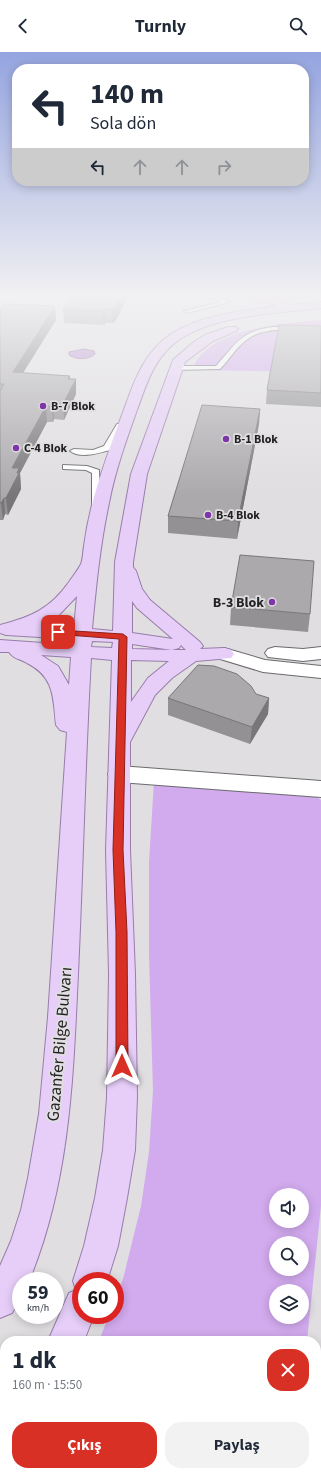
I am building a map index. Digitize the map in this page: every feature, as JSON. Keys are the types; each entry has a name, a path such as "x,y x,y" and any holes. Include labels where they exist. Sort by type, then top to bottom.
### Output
{"main road":[{"path":"75,778 81,643 90,562 96,526 109,470 118,443 150,362"},
{"path":"93,1272 101,1246 119,1150 122,1097 122,974 118,850 124,562 139,474 178,362"},
{"path":"1,637 54,610 68,597 90,562"},
{"path":"124,562 133,589 143,604 176,631 192,651"},
{"path":"1,637 224,654"},
{"path":"1,637 51,669 57,677 63,696 75,778"},
{"path":"120,742 146,694 152,686 192,651"},
{"name":"Gazanfer Bilge Bulvarı","path":"0,1302 16,1270 34,1220 52,1127 58,1074 71,878 75,778"},
{"path":"68,1336 73,1324"}],"street":[{"path":"224,654 254,652 303,655 321,653"},
{"path":"224,654 263,666 321,672"},
{"path":"119,774 321,789"}],"lane":[{"path":"175,368 218,368 223,362"},
{"path":"74,451 93,452 107,448 137,395"},
{"path":"66,466 87,468 96,472 96,526"}],"shaded area":[{"path":"196,362 321,362 321,372 192,370"},
{"path":"154,781 315,796 321,800 321,1206 309,1322 309,1284 269,1284 269,1324 309,1324 308,1336 101,1336 106,1324 124,1324 124,1275 141,1206 149,1152 153,1091 149,955 149,862"}],"building":[{"path":"0,362 19,362 13,372 70,376 68,379 76,379 63,404 53,404 52,407 46,406 12,468 19,468 17,473 19,473 6,498 4,498 1,503 0,391 4,384 0,384"},
{"path":"272,362 321,362 321,393 267,390"},
{"path":"202,405 260,409 238,521 168,516"},
{"name":"B-3 Blok","path":"240,555 314,561 310,614 231,607"},
{"path":"198,665 214,666 237,674 251,686 256,694 269,698 252,727 168,698"}],"place":[{"name":"B-7 Blok","path":"43,406"},
{"name":"B-1 Blok","path":"226,439"},
{"name":"C-4 Blok","path":"16,448"},
{"name":"B-4 Blok","path":"208,515"},
{"name":"B-3 Blok","path":"272,602"}],"route":[{"path":"58,632 123,637 118,850 122,932 122,1066"}]}
